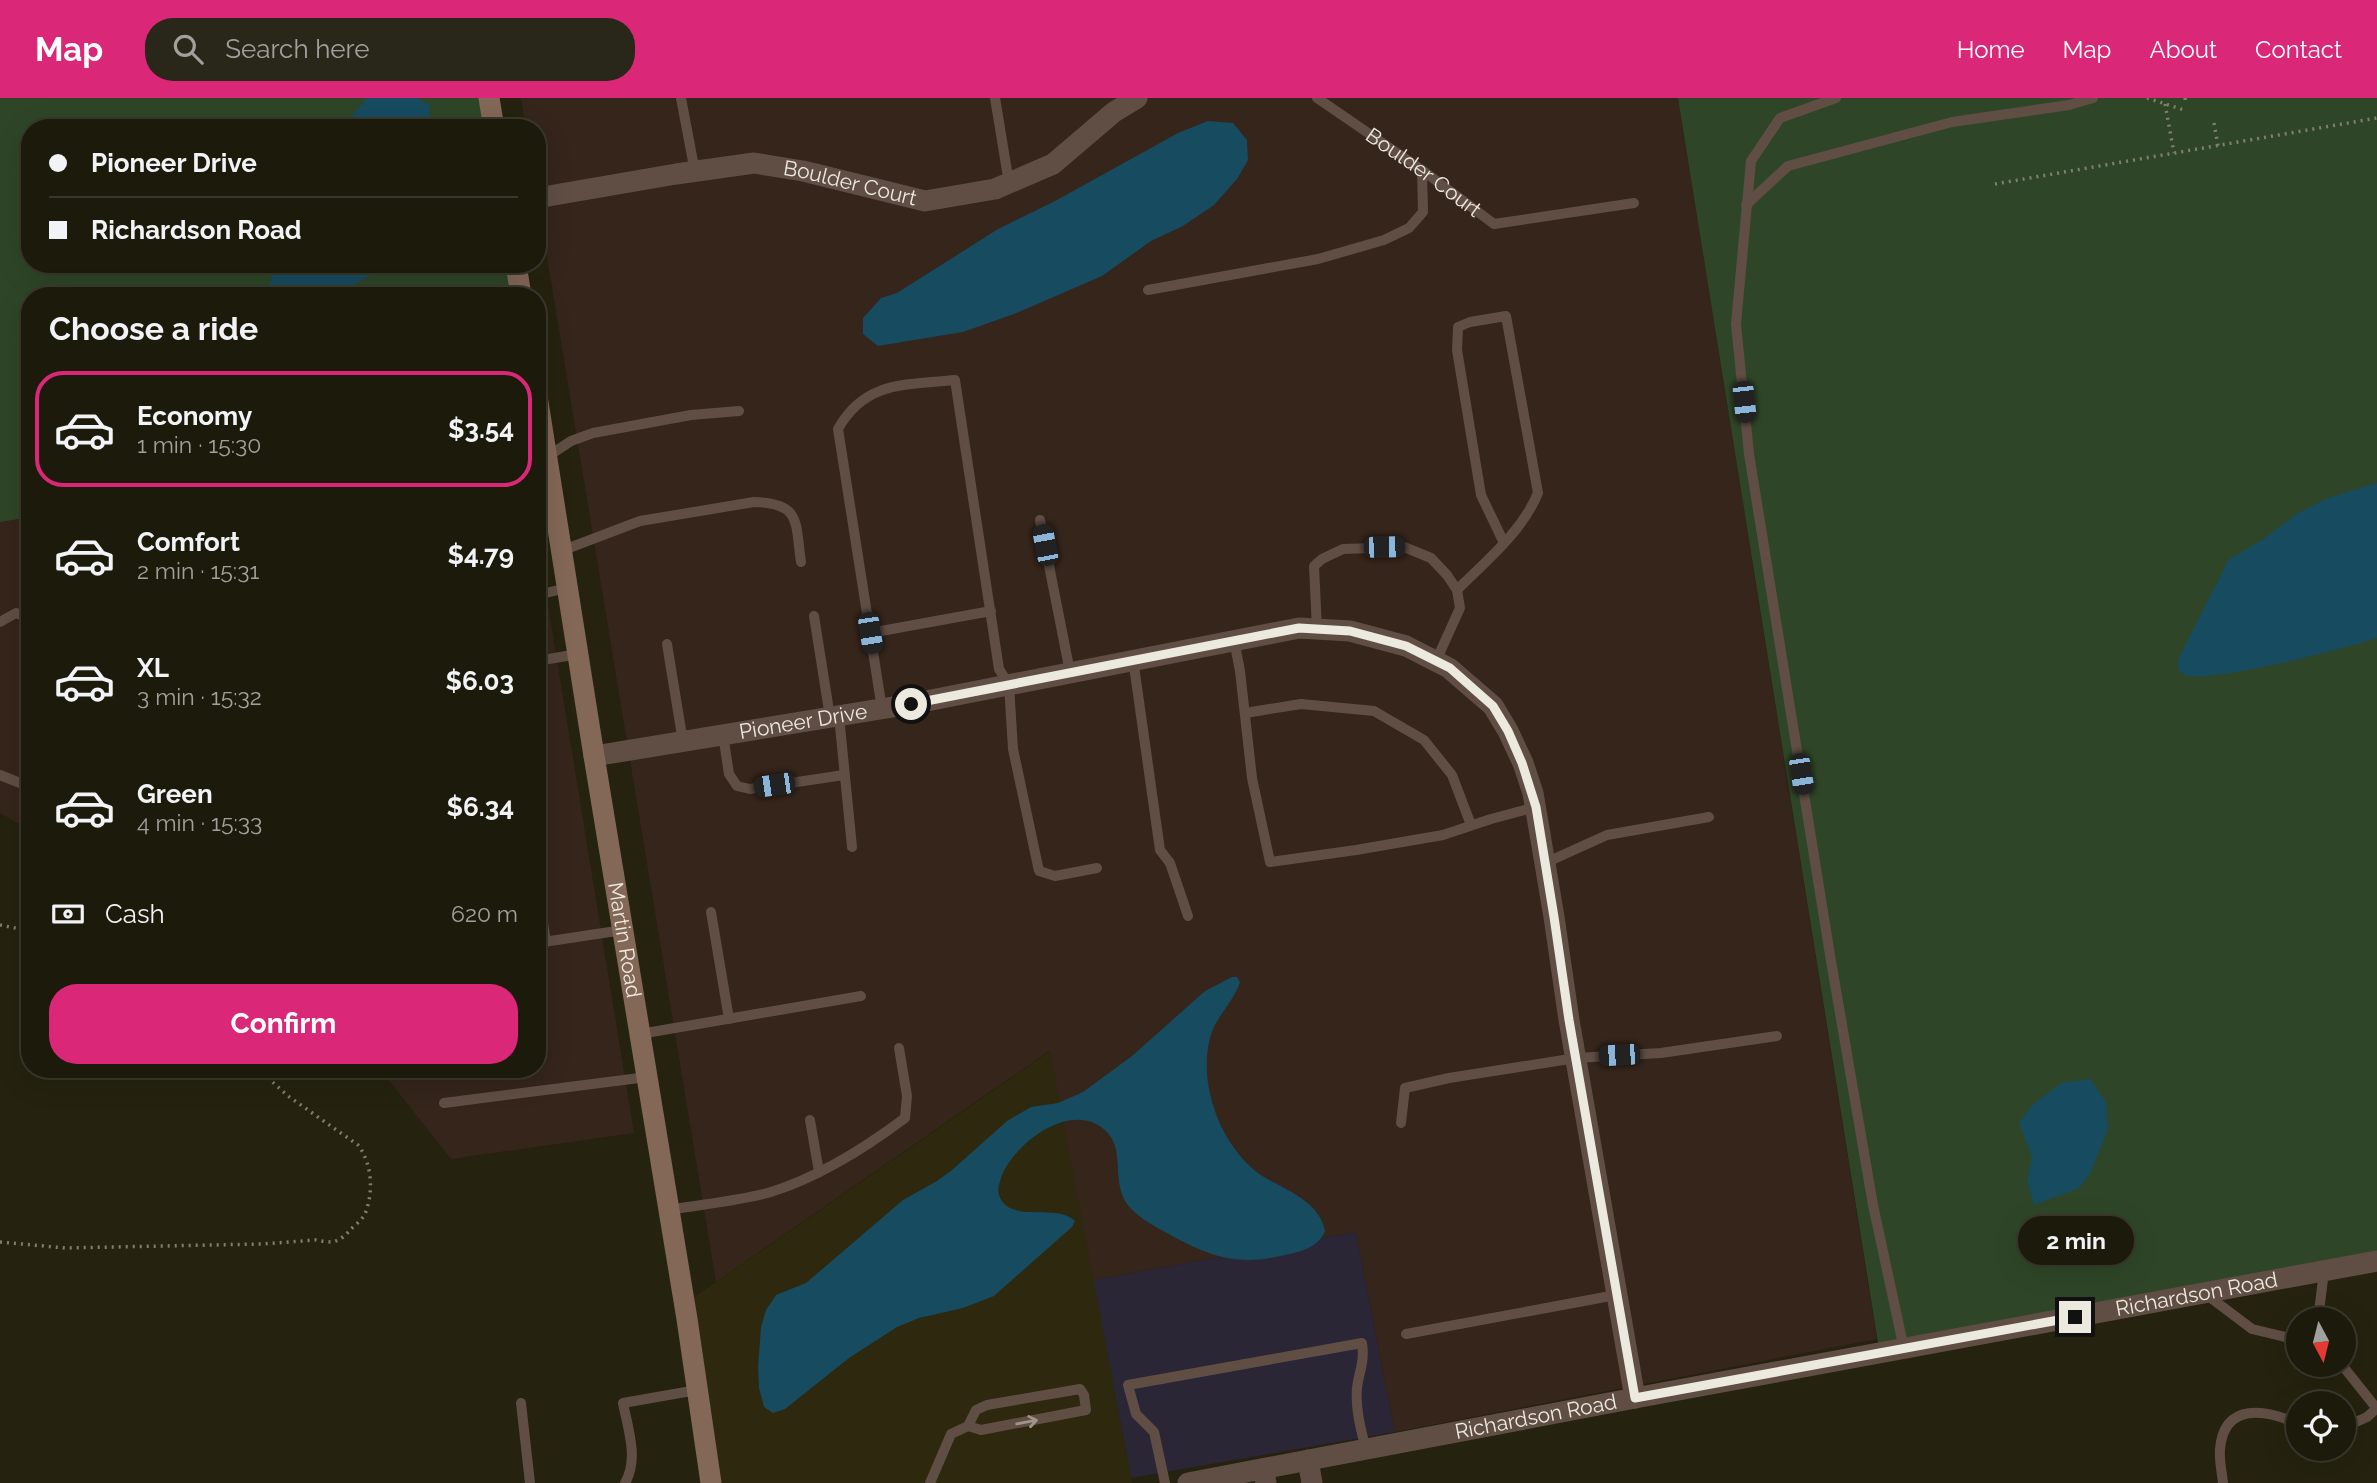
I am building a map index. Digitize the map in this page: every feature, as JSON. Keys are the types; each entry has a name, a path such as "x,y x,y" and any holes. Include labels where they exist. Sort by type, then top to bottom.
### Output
{"main road":[{"path":"489,98 492,119"},
{"name":"Martin Road","path":"546,451 711,1483"}],"street":[{"name":"Boulder Court","path":"546,197 754,163 803,171 925,201 995,189 1053,164 1114,112 1137,98"},
{"name":"Pioneer Drive","path":"594,756 882,709 1299,628 1350,631 1406,646 1436,661 1466,682 1493,706 1522,763 1536,807 1635,1398"},
{"name":"Richardson Road","path":"1188,1483 1264,1476 1308,1460 2377,1261"},
{"path":"1308,1460 1312,1483"}],"lane":[{"path":"681,98 695,172"},
{"path":"995,98 1009,183"},
{"name":"Boulder Court","path":"1317,98 1422,170 1494,224 1634,203"},
{"path":"1836,98 1780,118 1751,161 1736,324 1749,454 1833,975 1873,1205 1904,1349"},
{"path":"1746,205 1788,166 1952,122 2069,105 2093,98"},
{"path":"1148,290 1318,259 1384,240 1409,228 1423,212 1422,170"},
{"path":"1457,590 1504,543 1532,508 1538,493 1506,316 1470,322 1458,327 1457,350 1481,495 1504,543"},
{"path":"882,709 838,429 848,411 869,393 902,385 955,380 999,669 1009,685 1013,749 1039,871 1055,876 1097,868"},
{"path":"547,457 571,441 593,433 691,415 739,411"},
{"path":"561,551 640,522 754,502 786,507 794,518 801,562"},
{"path":"1040,520 1070,672"},
{"path":"1317,629 1314,566 1343,549 1404,547 1432,558 1457,590 1460,608 1436,661"},
{"path":"546,593 567,588"},
{"path":"870,633 991,611"},
{"path":"0,622 16,613 21,615"},
{"path":"814,617 844,775 852,847"},
{"path":"1234,640 1252,778 1270,862 1443,835 1536,807"},
{"path":"667,643 683,741"},
{"path":"546,659 578,654"},
{"path":"1133,659 1160,850 1170,863 1188,916"},
{"path":"1245,713 1301,704 1374,711 1424,740 1452,775 1471,825"},
{"path":"723,735 729,774 737,786 750,789 844,775"},
{"path":"0,775 21,783"},
{"path":"1545,863 1607,835 1709,817"},
{"path":"710,912 729,1019"},
{"path":"546,942 623,930"},
{"path":"640,1034 861,996"},
{"path":"1401,1123 1405,1088 1448,1078 1576,1058 1661,1053 1777,1036"},
{"path":"669,1210 771,1192 819,1172 872,1142 905,1118 907,1096 899,1048"},
{"path":"444,1103 647,1077"},
{"path":"810,1120 819,1172"},
{"path":"2320,1307 2324,1271"},
{"path":"2205,1293 2252,1329 2286,1337"},
{"path":"1406,1334 1616,1295"},
{"path":"1165,1483 1154,1432 1136,1414 1128,1385 1362,1343 1364,1357 1357,1388 1360,1425 1366,1450"},
{"path":"2352,1377 2377,1408 2356,1422"},
{"path":"930,1483 951,1434 968,1426 976,1410 988,1405 1080,1389 1084,1395 1086,1410 981,1430 968,1426"},
{"path":"625,1483 632,1472 633,1459 624,1403 697,1390"},
{"path":"522,1403 530,1483"},
{"path":"2222,1483 2219,1451 2228,1425 2237,1416 2250,1412 2271,1413 2286,1419"}],"path":[{"path":"2147,98 2184,110"},
{"path":"2185,98 2186,104"},
{"path":"2165,104 2174,153"},
{"path":"1995,184 2377,118"},
{"path":"2214,123 2218,146"},
{"path":"0,925 21,929"},
{"path":"0,1242 40,1247 113,1248 316,1240 334,1242 364,1216 367,1207 369,1165 358,1145 288,1096 268,1078"}],"shaded area":[{"path":"521,98 1678,98 1877,1339 1395,1432 1356,1232 1093,1280 1049,1051 716,1282 546,251 546,119 524,119"},
{"path":"21,518 21,825 0,813 0,521"},
{"path":"546,592 634,1133 451,1159 387,1078 546,1078"},
{"path":"1050,1051 1132,1483 713,1483 686,1303"},
{"path":"1356,1232 1395,1432 1131,1478 1093,1280"}],"green space":[{"path":"0,98 480,98 484,119 21,119 21,273 510,273 513,287 21,287 21,518 0,522"},
{"path":"1678,98 2377,98 2377,1256 1879,1349"}],"water":[{"path":"367,98 417,98 430,105 430,119 349,119"},
{"path":"1208,121 1233,123 1247,140 1248,160 1237,179 1214,205 1183,226 1151,241 1102,276 1014,314 963,332 878,346 863,334 863,318 881,298 897,293 998,229 1057,200 1178,133"},
{"path":"274,273 373,273 350,287 269,285"},
{"path":"2377,483 2377,638 2249,670 2199,676 2185,675 2180,671 2180,656 2229,559 2262,540 2298,513 2328,498"},
{"path":"1237,977 1240,982 1212,1030 1207,1056 1207,1074 1215,1112 1223,1130 1245,1161 1258,1173 1298,1196 1315,1211 1325,1231 1317,1243 1290,1254 1260,1259 1231,1259 1205,1252 1150,1223 1127,1204 1119,1182 1116,1150 1106,1131 1083,1120 1055,1125 1028,1141 1017,1152 1002,1175 998,1192 1004,1204 1012,1209 1067,1216 1075,1221 1072,1227 994,1296 897,1327 849,1358 785,1409 773,1413 764,1407 759,1388 758,1367 761,1327 766,1310 776,1295 806,1283 903,1200 952,1170 1007,1121 1031,1107 1058,1103 1083,1092 1132,1056 1205,991"},
{"path":"2090,1079 2106,1102 2108,1129 2090,1174 2079,1188 2034,1205 2027,1180 2032,1157 2019,1123 2032,1105 2061,1083"}],"route":[{"path":"911,704 1299,628 1350,631 1426,654 1450,668 1493,706 1508,731 1533,793 1569,1020 1635,1398 2075,1317"}]}
